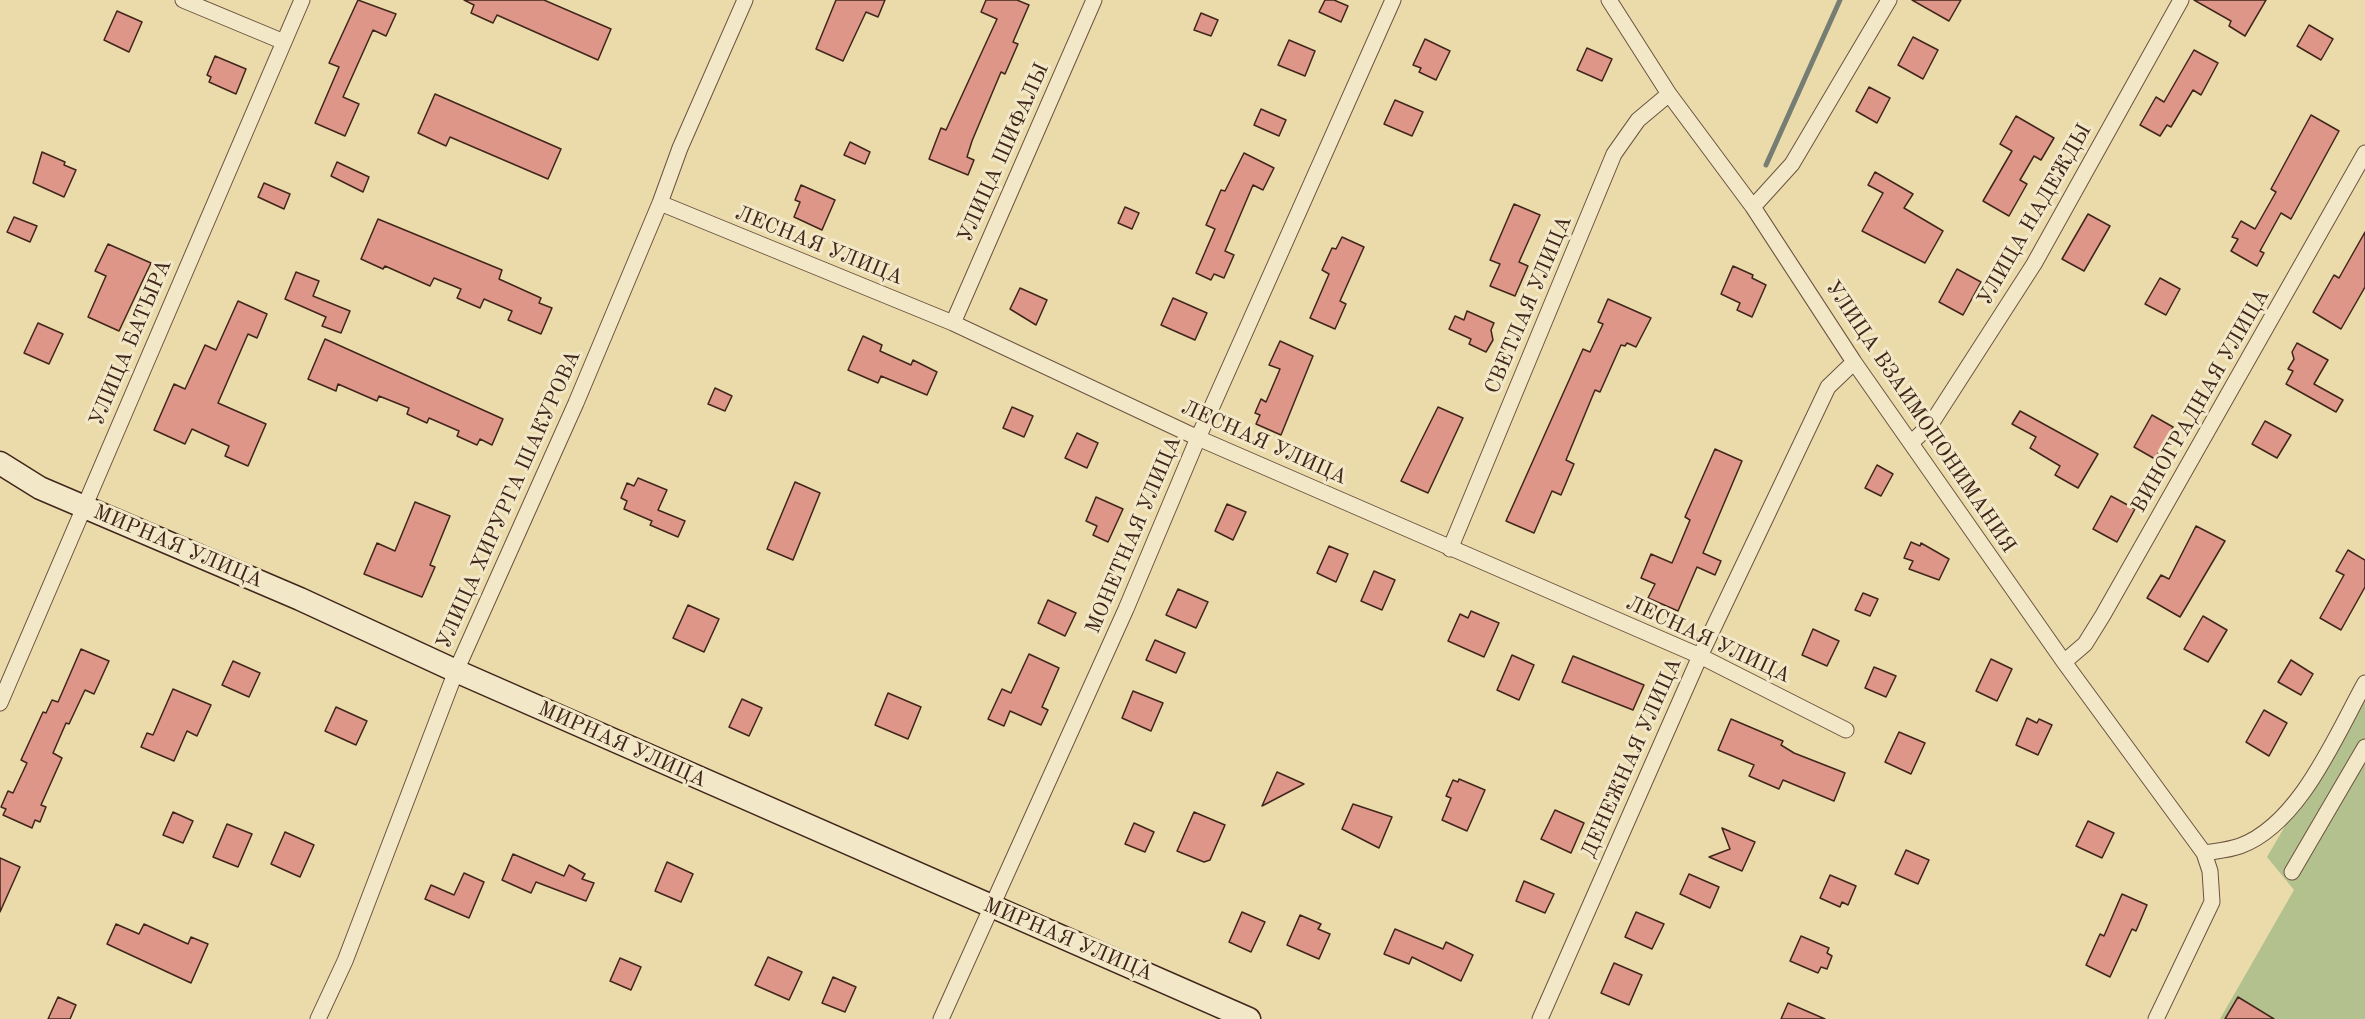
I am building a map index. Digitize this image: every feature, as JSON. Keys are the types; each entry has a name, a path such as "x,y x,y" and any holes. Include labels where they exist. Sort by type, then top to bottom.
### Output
{"street":[{"path":"183,0 284,42"},
{"name":"УЛИЦА БАТЫРА","path":"0,703 302,0"},
{"name":"УЛИЦА ХИРУРГА ШАКУРОВА","path":"318,1019 345,961 456,671 576,403 660,203 680,148 746,0"},
{"name":"УЛИЦА ШИФАЛЫ","path":"953,323 1094,0"},
{"name":"МОНЕТНАЯ УЛИЦА","path":"941,1019 1126,609 1198,438 1393,0"},
{"name":"УЛИЦА ВЗАИМОПОНИМАНИЯ","path":"1609,0 1669,94 1753,207 1854,362 2064,662 2204,853"},
{"path":"1753,207 1792,164 1889,0"},
{"name":"УЛИЦА НАДЕЖДЫ","path":"1911,443 1931,424 2034,264 2181,0"},
{"name":"СВЕТЛАЯ УЛИЦА","path":"1450,549 1614,154 1638,120 1669,94"},
{"name":"ВИНОГРАДНАЯ УЛИЦА","path":"2064,662 2085,644 2103,615 2365,153"},
{"name":"ЛЕСНАЯ УЛИЦА","path":"660,203 953,323 1198,438 1700,656 1846,730"},
{"name":"ДЕНЕЖНАЯ УЛИЦА","path":"1540,1019 1700,656 1828,387 1854,362"},
{"name":"МИРНАЯ УЛИЦА","path":"0,463 40,488 300,599 456,671 1249,1019"},
{"path":"2156,1019 2212,902 2210,871 2204,853 2241,846 2269,829 2290,808 2307,788 2365,682"},
{"path":"2292,872 2365,747"}],"green space":[{"path":"2365,689 2365,1019 2220,1019 2294,890 2267,857"}],"building":[{"path":"358,0 396,14 386,36 373,30 343,97 359,104 345,136 315,123 339,67 329,63"},
{"path":"464,0 544,0 611,29 598,60 497,15 493,23 471,13 474,5"},
{"path":"836,0 885,0 878,17 866,12 843,61 816,49"},
{"path":"986,0 1017,0 1029,5 1013,42 1018,44 1005,74 1001,72 972,141 967,157 974,160 968,175 929,159 941,128 946,130 997,19 981,12"},
{"path":"1325,0 1334,0 1348,6 1341,22 1319,12"},
{"path":"1912,0 1961,0 1949,21"},
{"path":"2194,0 2266,0 2245,36 2229,26 2231,21"},
{"path":"117,11 142,22 129,52 104,40"},
{"path":"1201,13 1218,20 1211,36 1194,30"},
{"path":"2309,25 2333,39 2321,60 2297,46"},
{"path":"1913,37 1938,50 1923,79 1898,65"},
{"path":"1425,39 1450,51 1436,80 1419,72 1421,68 1413,65"},
{"path":"1289,40 1315,51 1305,76 1278,65"},
{"path":"1587,48 1612,59 1602,81 1577,70"},
{"path":"2194,50 2218,63 2201,95 2193,90 2171,127 2167,125 2160,136 2140,125 2156,97 2164,102"},
{"path":"215,56 246,69 236,94 209,82 211,77 207,75"},
{"path":"1869,87 1890,98 1877,123 1856,111"},
{"path":"435,94 561,149 548,179 450,137 446,146 418,133"},
{"path":"1395,100 1423,112 1412,136 1384,124"},
{"path":"1261,109 1286,120 1279,136 1254,125"},
{"path":"2311,115 2339,131 2291,219 2281,213 2260,251 2264,253 2257,266 2231,251 2238,239 2232,237 2241,221 2255,229 2276,192 2271,189"},
{"path":"2016,116 2054,138 2041,160 2034,156 2020,180 2027,184 2009,216 1983,201 2012,151 2000,144"},
{"path":"850,142 870,152 865,164 844,155"},
{"path":"42,152 65,162 64,165 76,170 64,197 33,183"},
{"path":"1244,153 1274,168 1263,190 1253,185 1225,251 1234,255 1224,278 1214,274 1211,280 1196,273 1215,229 1206,225 1221,190 1225,191"},
{"path":"337,162 369,177 363,192 331,176"},
{"path":"1875,172 1913,194 1904,208 1943,231 1925,263 1862,231 1883,193 1868,185"},
{"path":"264,183 290,194 284,209 258,197"},
{"path":"801,185 835,200 822,230 794,217 800,202 795,200"},
{"path":"1514,204 1540,215 1519,262 1528,266 1515,296 1490,286 1500,264 1490,260"},
{"path":"1125,207 1139,213 1132,229 1118,223"},
{"path":"2088,214 2110,226 2084,271 2062,259"},
{"path":"14,217 37,226 30,242 7,232"},
{"path":"378,219 502,270 499,279 541,298 539,303 552,308 541,334 508,320 512,311 484,299 480,308 457,298 461,289 434,278 430,286 385,266 383,269 361,259"},
{"path":"2365,232 2365,287 2341,329 2313,312 2334,275 2339,278"},
{"path":"1342,237 1364,247 1340,301 1346,304 1335,329 1310,318 1329,274 1322,270 1332,248 1336,249"},
{"path":"108,244 151,263 119,331 88,317 106,276 95,271"},
{"path":"1733,266 1753,275 1752,278 1766,285 1752,317 1737,310 1740,303 1721,294"},
{"path":"1957,269 1981,282 1963,315 1939,302"},
{"path":"296,272 319,281 313,296 350,311 341,333 322,326 326,317 285,299"},
{"path":"2160,278 2180,289 2166,315 2145,304"},
{"path":"1020,288 1047,300 1036,325 1010,309"},
{"path":"1173,298 1207,313 1195,340 1161,325"},
{"path":"1608,299 1651,318 1636,347 1627,343 1625,346 1621,345 1600,392 1595,390 1566,460 1574,464 1561,495 1552,491 1534,533 1506,521 1583,349 1590,352 1603,324 1598,322"},
{"path":"238,301 267,314 257,338 248,334 218,403 266,424 248,466 225,456 229,446 192,429 185,444 154,430 174,384 185,389 205,345 216,350"},
{"path":"1467,311 1494,323 1491,330 1493,340 1486,352 1469,344 1471,339 1449,329 1455,316 1464,320"},
{"path":"38,323 63,334 49,364 24,353"},
{"path":"863,336 882,345 880,351 911,365 913,360 937,372 927,395 881,376 878,383 848,370"},
{"path":"325,339 503,419 492,445 480,439 477,445 457,436 459,431 429,418 427,423 407,414 409,408 379,396 377,401 338,384 336,391 308,379"},
{"path":"1280,341 1313,356 1281,435 1256,424 1260,415 1255,413 1261,399 1266,402 1280,369 1269,365"},
{"path":"2297,343 2328,360 2314,384 2343,400 2336,412 2286,384 2293,371 2288,369 2294,359 2292,352"},
{"path":"715,388 732,396 725,411 708,404"},
{"path":"1012,407 1033,416 1024,437 1003,428"},
{"path":"1438,407 1463,418 1428,493 1401,481"},
{"path":"2020,411 2098,454 2078,488 2055,475 2060,466 2030,448 2036,437 2012,424"},
{"path":"2152,415 2173,427 2155,459 2134,447"},
{"path":"2265,421 2291,435 2277,458 2252,444"},
{"path":"1077,433 1098,443 1087,468 1065,458"},
{"path":"1715,449 1742,461 1703,553 1721,561 1715,575 1697,567 1678,611 1648,598 1655,584 1641,578 1651,554 1672,563 1690,520 1685,517"},
{"path":"1877,465 1893,474 1881,496 1865,488"},
{"path":"638,478 667,490 658,510 685,521 678,537 650,525 652,521 624,509 627,501 621,498 627,483 634,486"},
{"path":"795,482 820,493 793,560 767,549"},
{"path":"2111,496 2135,509 2117,542 2093,529"},
{"path":"1096,497 1123,509 1108,542 1093,535 1097,526 1086,521"},
{"path":"415,502 450,516 430,565 435,567 422,597 364,574 377,543 395,551"},
{"path":"1227,504 1246,512 1233,540 1215,531"},
{"path":"2196,526 2225,541 2180,617 2147,598 2161,575 2169,579"},
{"path":"1911,542 1920,546 1921,543 1949,559 1939,580 1909,569 1913,561 1904,558"},
{"path":"1329,546 1348,554 1336,582 1317,573"},
{"path":"2348,550 2365,560 2365,587 2341,630 2320,618 2344,575 2336,571"},
{"path":"1374,571 1395,580 1382,610 1361,601"},
{"path":"1178,589 1208,602 1196,628 1166,615"},
{"path":"1863,593 1878,599 1870,616 1855,610"},
{"path":"1048,600 1076,613 1065,636 1038,623"},
{"path":"688,605 719,619 704,652 673,638"},
{"path":"1471,611 1499,623 1484,657 1448,641 1460,614 1468,618"},
{"path":"2203,616 2227,630 2208,662 2184,649"},
{"path":"1813,629 1839,641 1827,666 1802,655"},
{"path":"1155,640 1185,653 1176,673 1146,660"},
{"path":"81,649 109,661 94,694 85,690 69,724 66,723 53,753 62,758 41,805 46,807 40,822 35,820 32,828 3,815 6,809 1,807 8,791 13,793 27,763 21,760 43,712 46,713 52,700 58,702"},
{"path":"1029,654 1059,668 1042,707 1048,710 1041,725 1010,711 1004,726 988,719 1002,689 1011,693"},
{"path":"1512,655 1534,665 1519,700 1497,690"},
{"path":"1573,656 1644,685 1633,710 1562,682"},
{"path":"1991,659 2012,669 1997,701 1976,691"},
{"path":"2291,660 2313,674 2301,695 2278,682"},
{"path":"233,661 260,673 249,697 222,685"},
{"path":"1874,667 1896,676 1886,697 1865,688"},
{"path":"173,689 211,705 197,736 187,731 174,761 141,747 147,733 153,735"},
{"path":"1133,691 1163,703 1151,731 1122,718"},
{"path":"888,693 921,707 908,739 875,725"},
{"path":"742,699 762,708 749,736 729,727"},
{"path":"336,707 367,721 356,745 325,731"},
{"path":"2264,710 2287,723 2269,756 2246,742"},
{"path":"2027,718 2037,723 2039,719 2052,725 2038,755 2016,745"},
{"path":"1731,719 1783,741 1781,745 1794,753 1845,773 1834,801 1783,780 1779,789 1749,776 1754,765 1718,750"},
{"path":"1899,732 1925,743 1911,774 1885,762"},
{"path":"1277,772 1304,784 1262,806"},
{"path":"1459,779 1485,790 1467,831 1442,820 1451,798 1446,796 1453,780 1458,782"},
{"path":"1353,804 1392,817 1379,848 1342,829"},
{"path":"1555,810 1584,823 1571,853 1541,839"},
{"path":"173,812 193,821 183,843 163,835"},
{"path":"1194,812 1225,825 1210,860 1204,862 1177,851"},
{"path":"2088,821 2114,833 2102,858 2076,846"},
{"path":"1134,823 1154,832 1145,852 1125,844"},
{"path":"227,824 252,834 238,867 213,857"},
{"path":"1722,828 1755,842 1742,871 1709,857 1730,849"},
{"path":"285,832 314,845 300,877 271,864"},
{"path":"1906,850 1929,860 1918,884 1895,874"},
{"path":"513,854 564,876 569,865 585,874 582,879 594,883 586,901 536,882 531,893 502,880"},
{"path":"0,858 20,867 0,912"},
{"path":"667,862 693,874 681,902 655,891"},
{"path":"464,873 484,882 469,918 425,899 431,885 454,895"},
{"path":"1689,874 1719,887 1710,908 1680,894"},
{"path":"1830,875 1856,886 1848,905 1842,902 1840,907 1820,898"},
{"path":"1524,881 1554,894 1545,913 1516,901"},
{"path":"2122,894 2147,905 2136,931 2132,929 2110,977 2086,965 2100,934 2104,936"},
{"path":"1242,912 1265,922 1251,952 1229,942"},
{"path":"1636,912 1664,924 1652,949 1625,937"},
{"path":"1300,915 1321,924 1318,929 1330,934 1319,959 1287,945"},
{"path":"116,924 139,934 144,924 188,944 191,937 208,944 191,983 107,944"},
{"path":"1395,929 1443,949 1446,942 1473,955 1461,981 1412,957 1409,964 1384,954"},
{"path":"1801,936 1829,948 1827,953 1832,956 1827,969 1821,967 1818,973 1790,961"},
{"path":"768,957 802,972 789,1000 755,985"},
{"path":"620,958 641,967 631,990 610,981"},
{"path":"1614,963 1642,975 1629,1005 1601,993"},
{"path":"833,977 856,987 845,1012 822,1003"},
{"path":"58,997 76,1005 70,1019 48,1019"},
{"path":"2238,997 2274,1019 2225,1019"},
{"path":"1788,1003 1825,1019 1781,1019"}],"waterway":[{"path":"1766,165 1840,0"}]}
